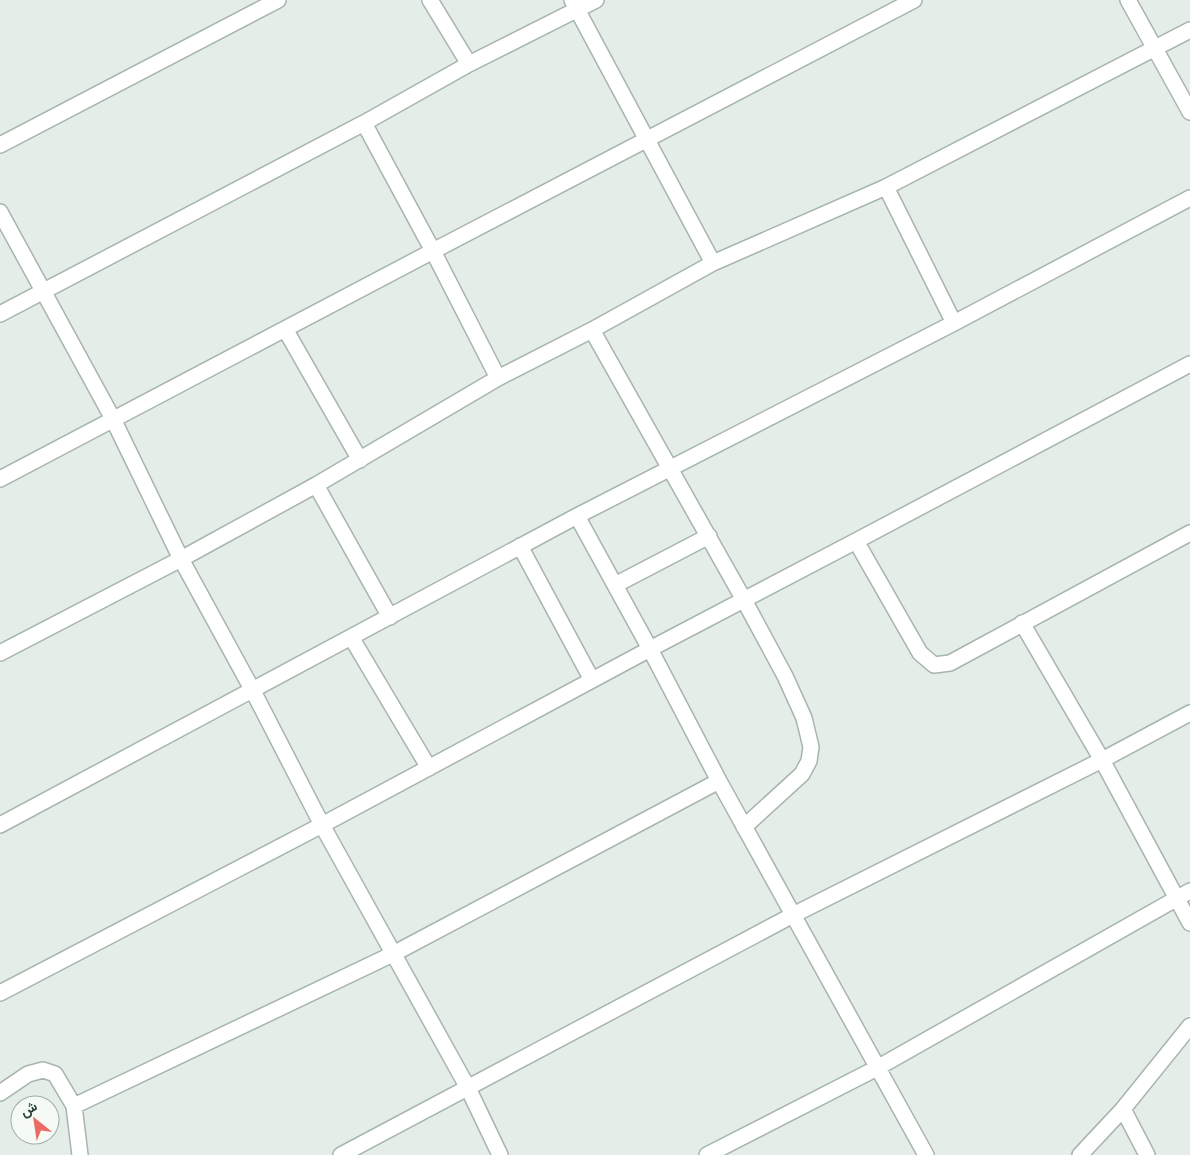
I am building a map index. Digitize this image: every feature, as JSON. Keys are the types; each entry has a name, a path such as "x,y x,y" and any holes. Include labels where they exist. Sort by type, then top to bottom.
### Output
{"street":[{"path":"0,145 278,0"},
{"path":"430,0 468,64"},
{"path":"0,314 364,123 574,5 596,0"},
{"path":"0,479 432,250 914,0"},
{"path":"1128,0 1190,112"},
{"path":"574,5 713,263"},
{"path":"0,653 182,559 360,460 498,378 592,330 713,263 886,187 1190,30"},
{"path":"364,123 498,378"},
{"path":"886,187 954,324"},
{"path":"0,825 253,691 520,546 954,324 1190,198"},
{"path":"0,212 113,419 182,559 322,825 468,1088 500,1155"},
{"path":"286,329 360,460"},
{"path":"592,330 672,469 744,600 785,676 804,718 811,747 809,761 802,774 744,827"},
{"path":"0,993 322,825 650,649 1190,364"},
{"path":"316,485 390,617"},
{"path":"577,516 744,827 926,1155"},
{"path":"856,541 920,654 934,665 950,663 1190,533"},
{"path":"615,585 708,536"},
{"path":"520,546 592,680"},
{"path":"1022,623 1102,760 1190,923"},
{"path":"351,638 429,768"},
{"path":"341,1155 793,915 1102,760 1190,713"},
{"path":"74,1106 393,954 719,781"},
{"path":"707,1155 877,1068 1190,891"},
{"path":"1080,1155 1123,1109 1190,1026"},
{"path":"0,1093 28,1074 42,1070 55,1074 74,1106 80,1155"},
{"path":"1123,1109 1147,1155"}]}
